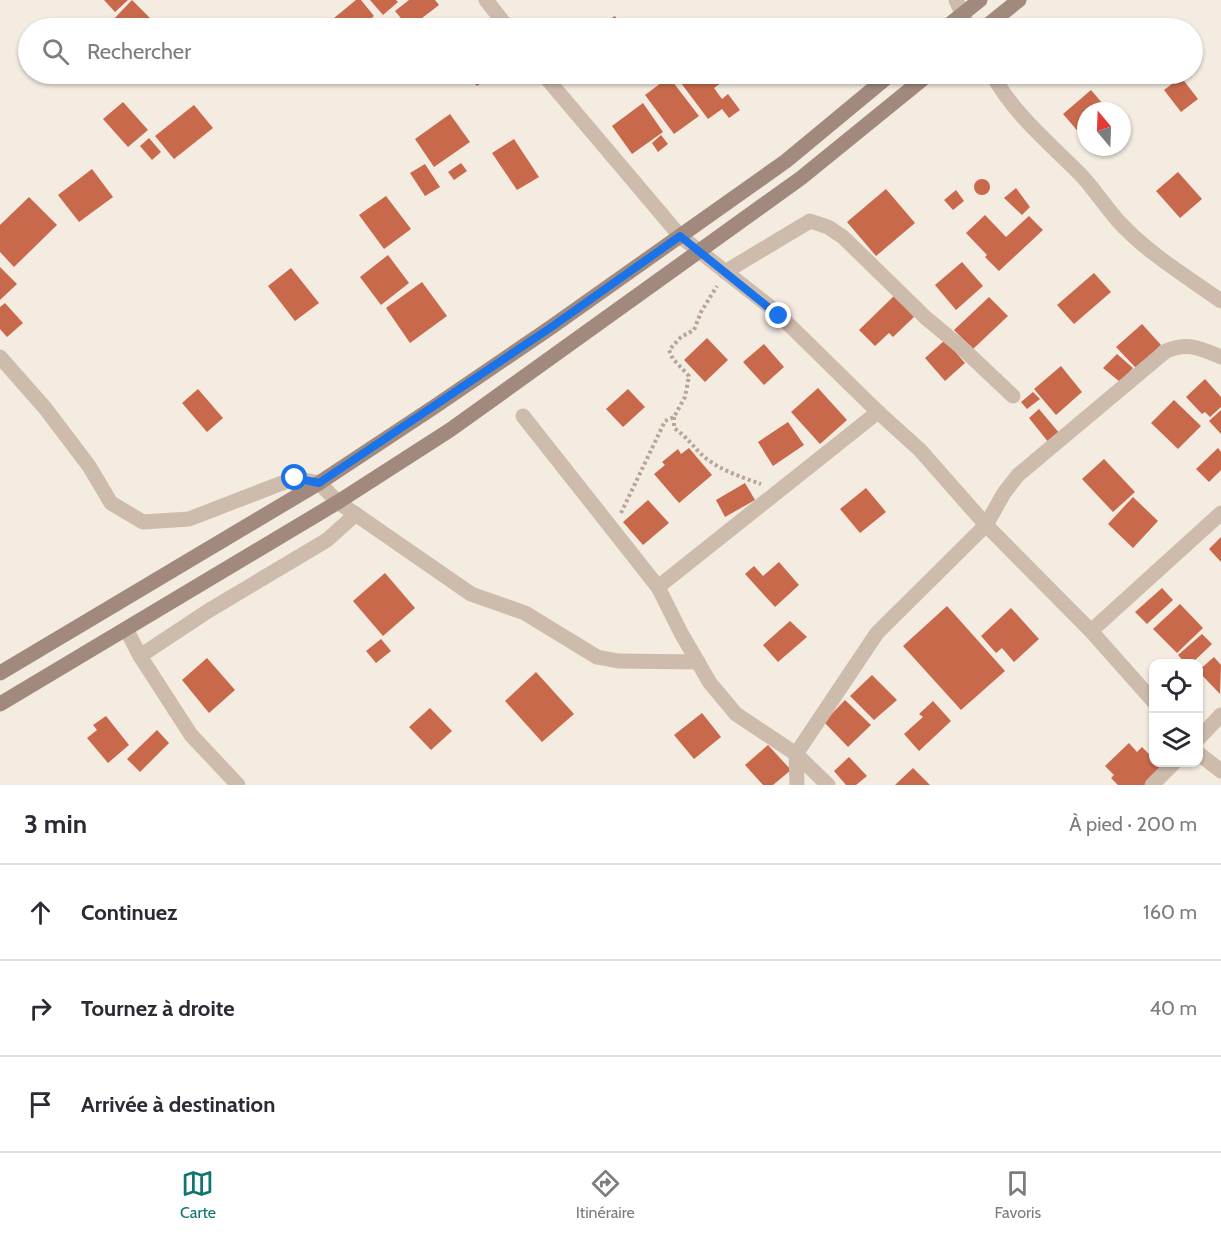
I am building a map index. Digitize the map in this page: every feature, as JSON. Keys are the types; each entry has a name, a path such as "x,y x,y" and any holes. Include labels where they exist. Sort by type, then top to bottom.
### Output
{"main road":[{"path":"959,7 980,0"},
{"path":"996,18 1019,0"},
{"path":"0,673 319,483 550,328 786,161 879,84"},
{"path":"0,704 338,502 450,430 801,178 917,84"}],"street":[{"path":"486,0 500,18"},
{"path":"551,84 680,236 774,310 920,450 986,525 1091,631 1149,696"},
{"path":"998,84 1003,94 1044,140 1081,175 1120,223 1165,263 1221,301"},
{"path":"725,272 810,221 828,227 843,237 926,318 1013,396"},
{"path":"797,785 796,754 877,633 986,525 1004,493 1018,475 1166,351 1178,346 1191,345 1221,357"},
{"path":"0,357 45,408 83,458 111,504 142,522 189,519 295,478 319,483 338,502 471,594 525,613 597,657 618,661 698,662"},
{"path":"658,587 878,412"},
{"path":"523,416 658,587 710,683 736,714 796,754 828,785"},
{"path":"1091,631 1221,513"},
{"path":"140,656 208,611 327,540 356,514"},
{"path":"126,629 140,656 191,735 238,785"},
{"path":"1203,734 1221,715"},
{"path":"1203,757 1221,771"},
{"path":"1152,785 1170,767"}],"path":[{"path":"725,272 701,312 694,330 681,337 669,350 673,359 689,376 685,397 674,417 674,428 689,439 702,455 737,476 780,490"},
{"path":"613,531 665,422 674,417"}],"building":[{"path":"104,0 128,0 115,12"},
{"path":"132,0 150,18 115,18"},
{"path":"356,0 361,0 374,16 372,18 334,18"},
{"path":"370,0 396,0 398,2 383,15"},
{"path":"409,0 435,0 439,5 422,18 401,18 395,11"},
{"path":"660,84 674,84 699,116 674,134 645,95"},
{"path":"682,84 720,84 714,88 722,99 728,94 740,110 729,118 722,109 708,119"},
{"path":"1172,84 1186,84 1198,99 1181,112 1164,90"},
{"path":"1091,90 1101,102 1077,102"},
{"path":"123,102 148,130 128,147 103,119"},
{"path":"1077,102 1077,130 1063,114"},
{"path":"643,103 663,132 632,154 612,126"},
{"path":"194,105 213,128 174,159 155,136"},
{"path":"450,114 470,142 434,167 415,139"},
{"path":"661,135 668,144 658,152 652,143"},
{"path":"149,138 161,152 152,160 140,146"},
{"path":"514,139 539,177 517,190 492,153"},
{"path":"461,163 467,171 454,180 448,172"},
{"path":"425,164 440,187 425,196 410,173"},
{"path":"92,169 113,197 79,222 58,195"},
{"path":"1178,172 1202,199 1180,218 1156,191"},
{"path":"979,179 985,179 990,187 988,193 979,195 974,190 974,184"},
{"path":"1016,188 1030,207 1022,215 1004,198"},
{"path":"886,189 915,223 876,256 847,222"},
{"path":"956,190 964,201 953,210 944,200"},
{"path":"386,196 411,229 384,249 359,215"},
{"path":"29,197 57,225 14,267 0,252 0,225"},
{"path":"985,215 1006,237 1029,216 1043,230 999,271 966,233"},
{"path":"388,255 409,283 381,305 360,277"},
{"path":"962,262 983,286 956,310 935,285"},
{"path":"0,267 17,284 0,300"},
{"path":"291,268 319,303 295,321 268,286"},
{"path":"1094,273 1111,292 1074,324 1057,305"},
{"path":"422,282 447,316 410,343 386,308"},
{"path":"894,296 914,317 893,337 889,333 875,346 859,330"},
{"path":"989,297 1008,316 973,349 954,330"},
{"path":"5,303 23,323 7,337 0,329 0,307"},
{"path":"1142,324 1161,345 1136,368 1116,347"},
{"path":"707,338 728,360 705,382 684,360"},
{"path":"945,340 965,363 945,381 925,358"},
{"path":"764,344 784,367 764,385 743,362"},
{"path":"1117,354 1133,368 1120,382 1103,368"},
{"path":"1061,366 1082,392 1056,415 1034,389"},
{"path":"1205,379 1221,397 1221,407 1210,417 1205,412 1202,414 1186,397"},
{"path":"818,388 847,420 820,444 791,412"},
{"path":"198,389 223,418 207,432 182,403"},
{"path":"628,389 645,407 623,427 606,409"},
{"path":"1033,392 1040,399 1027,409 1021,402"},
{"path":"1174,400 1201,426 1178,449 1151,423"},
{"path":"1039,409 1060,434 1049,443 1029,418"},
{"path":"1221,410 1221,434 1209,421"},
{"path":"788,422 804,445 773,466 758,442"},
{"path":"689,448 712,475 679,503 654,474 665,465 662,462 678,449 681,454"},
{"path":"1218,448 1221,452 1221,470 1209,482 1196,469"},
{"path":"1104,459 1135,492 1113,512 1082,479"},
{"path":"745,483 755,500 725,517 716,500"},
{"path":"866,488 886,512 860,533 840,509"},
{"path":"1133,497 1158,521 1133,548 1108,524"},
{"path":"648,500 669,523 643,545 623,522"},
{"path":"1221,537 1221,562 1209,549"},
{"path":"779,562 799,585 775,607 745,574 754,566 763,576"},
{"path":"385,573 415,608 383,636 353,601"},
{"path":"1162,588 1173,600 1147,624 1135,612"},
{"path":"1180,604 1203,628 1177,653 1153,629"},
{"path":"947,606 1005,671 961,710 903,646"},
{"path":"1011,608 1039,639 1014,662 1002,648 996,653 981,636"},
{"path":"790,621 807,637 778,662 763,645"},
{"path":"1202,634 1212,644 1196,659 1182,659 1178,655"},
{"path":"381,639 391,651 376,663 366,651"},
{"path":"1214,657 1221,665 1220,694 1203,676 1203,667"},
{"path":"207,658 235,690 209,713 182,680"},
{"path":"536,672 574,714 542,742 505,701"},
{"path":"872,675 897,700 874,720 850,696"},
{"path":"845,700 871,725 848,747 824,722"},
{"path":"933,701 951,721 919,751 904,734 923,717 919,714"},
{"path":"430,708 452,731 431,750 409,727"},
{"path":"702,713 721,737 694,759 674,735"},
{"path":"106,716 129,745 108,763 87,738 97,730 93,725"},
{"path":"157,730 169,743 140,772 127,759"},
{"path":"1129,743 1137,752 1142,747 1149,754 1149,767 1163,768 1145,785 1118,785 1111,778 1114,775 1105,766"},
{"path":"768,745 791,770 773,785 763,785 745,765"},
{"path":"849,757 867,776 856,785 846,785 834,771"},
{"path":"913,768 930,785 895,785"}],"route":[{"path":"295,478 319,483 550,328 680,236 779,316"}]}
